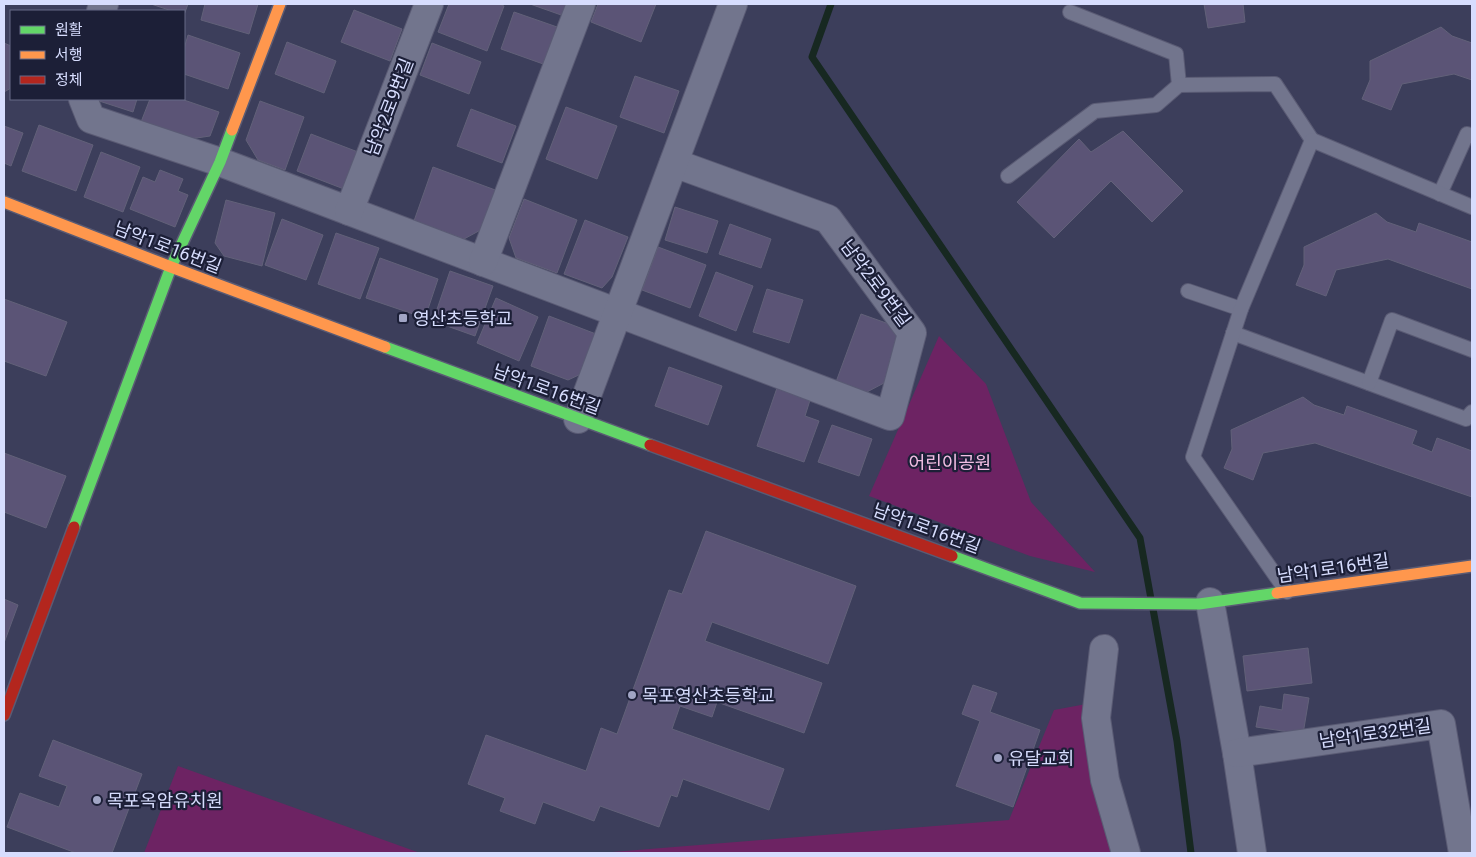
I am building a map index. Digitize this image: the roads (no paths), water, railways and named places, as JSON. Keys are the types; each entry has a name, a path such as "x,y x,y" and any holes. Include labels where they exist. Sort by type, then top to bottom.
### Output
{"street":[{"path":"4,714 6,700 171,267 220,162 280,4"},
{"name":"남악2로9번길","path":"349,211 429,4"},
{"path":"483,262 581,4"},
{"path":"578,419 674,163 726,6"},
{"name":"남악2로9번길","path":"83,100 91,119 220,162 890,416 912,333 828,219 674,163"},
{"name":"남악1로16번길","path":"4,202 171,267 578,419 1080,603 1204,603 1472,566"},
{"path":"1204,603 1237,753 1252,853"},
{"path":"1104,649 1096,718 1105,780 1126,853"},
{"name":"남악1로32번길","path":"1237,753 1441,724 1463,853"}],"lane":[{"path":"1070,12 1176,54 1179,85"},
{"path":"1008,176 1094,111 1156,105 1179,85 1275,84 1312,140 1472,207"},
{"path":"1440,194 1467,134 1472,136"},
{"path":"1287,592 1193,457 1241,309 1312,140"},
{"path":"1188,291 1241,309"},
{"path":"1369,383 1392,320 1472,350"},
{"path":"1233,333 1466,419 1472,412"}],"waterway":[{"path":"831,4 812,57 1140,538 1151,599"},
{"path":"1153,609 1177,741 1191,853"}],"place":[{"name":"영산초등학교","path":"403,318"},
{"name":"목포영산초등학교","path":"632,695"},
{"name":"유달교회","path":"998,758"},
{"name":"목포옥암유치원","path":"97,800"}],"park label":[{"name":"어린이공원","path":"950,462"}]}
